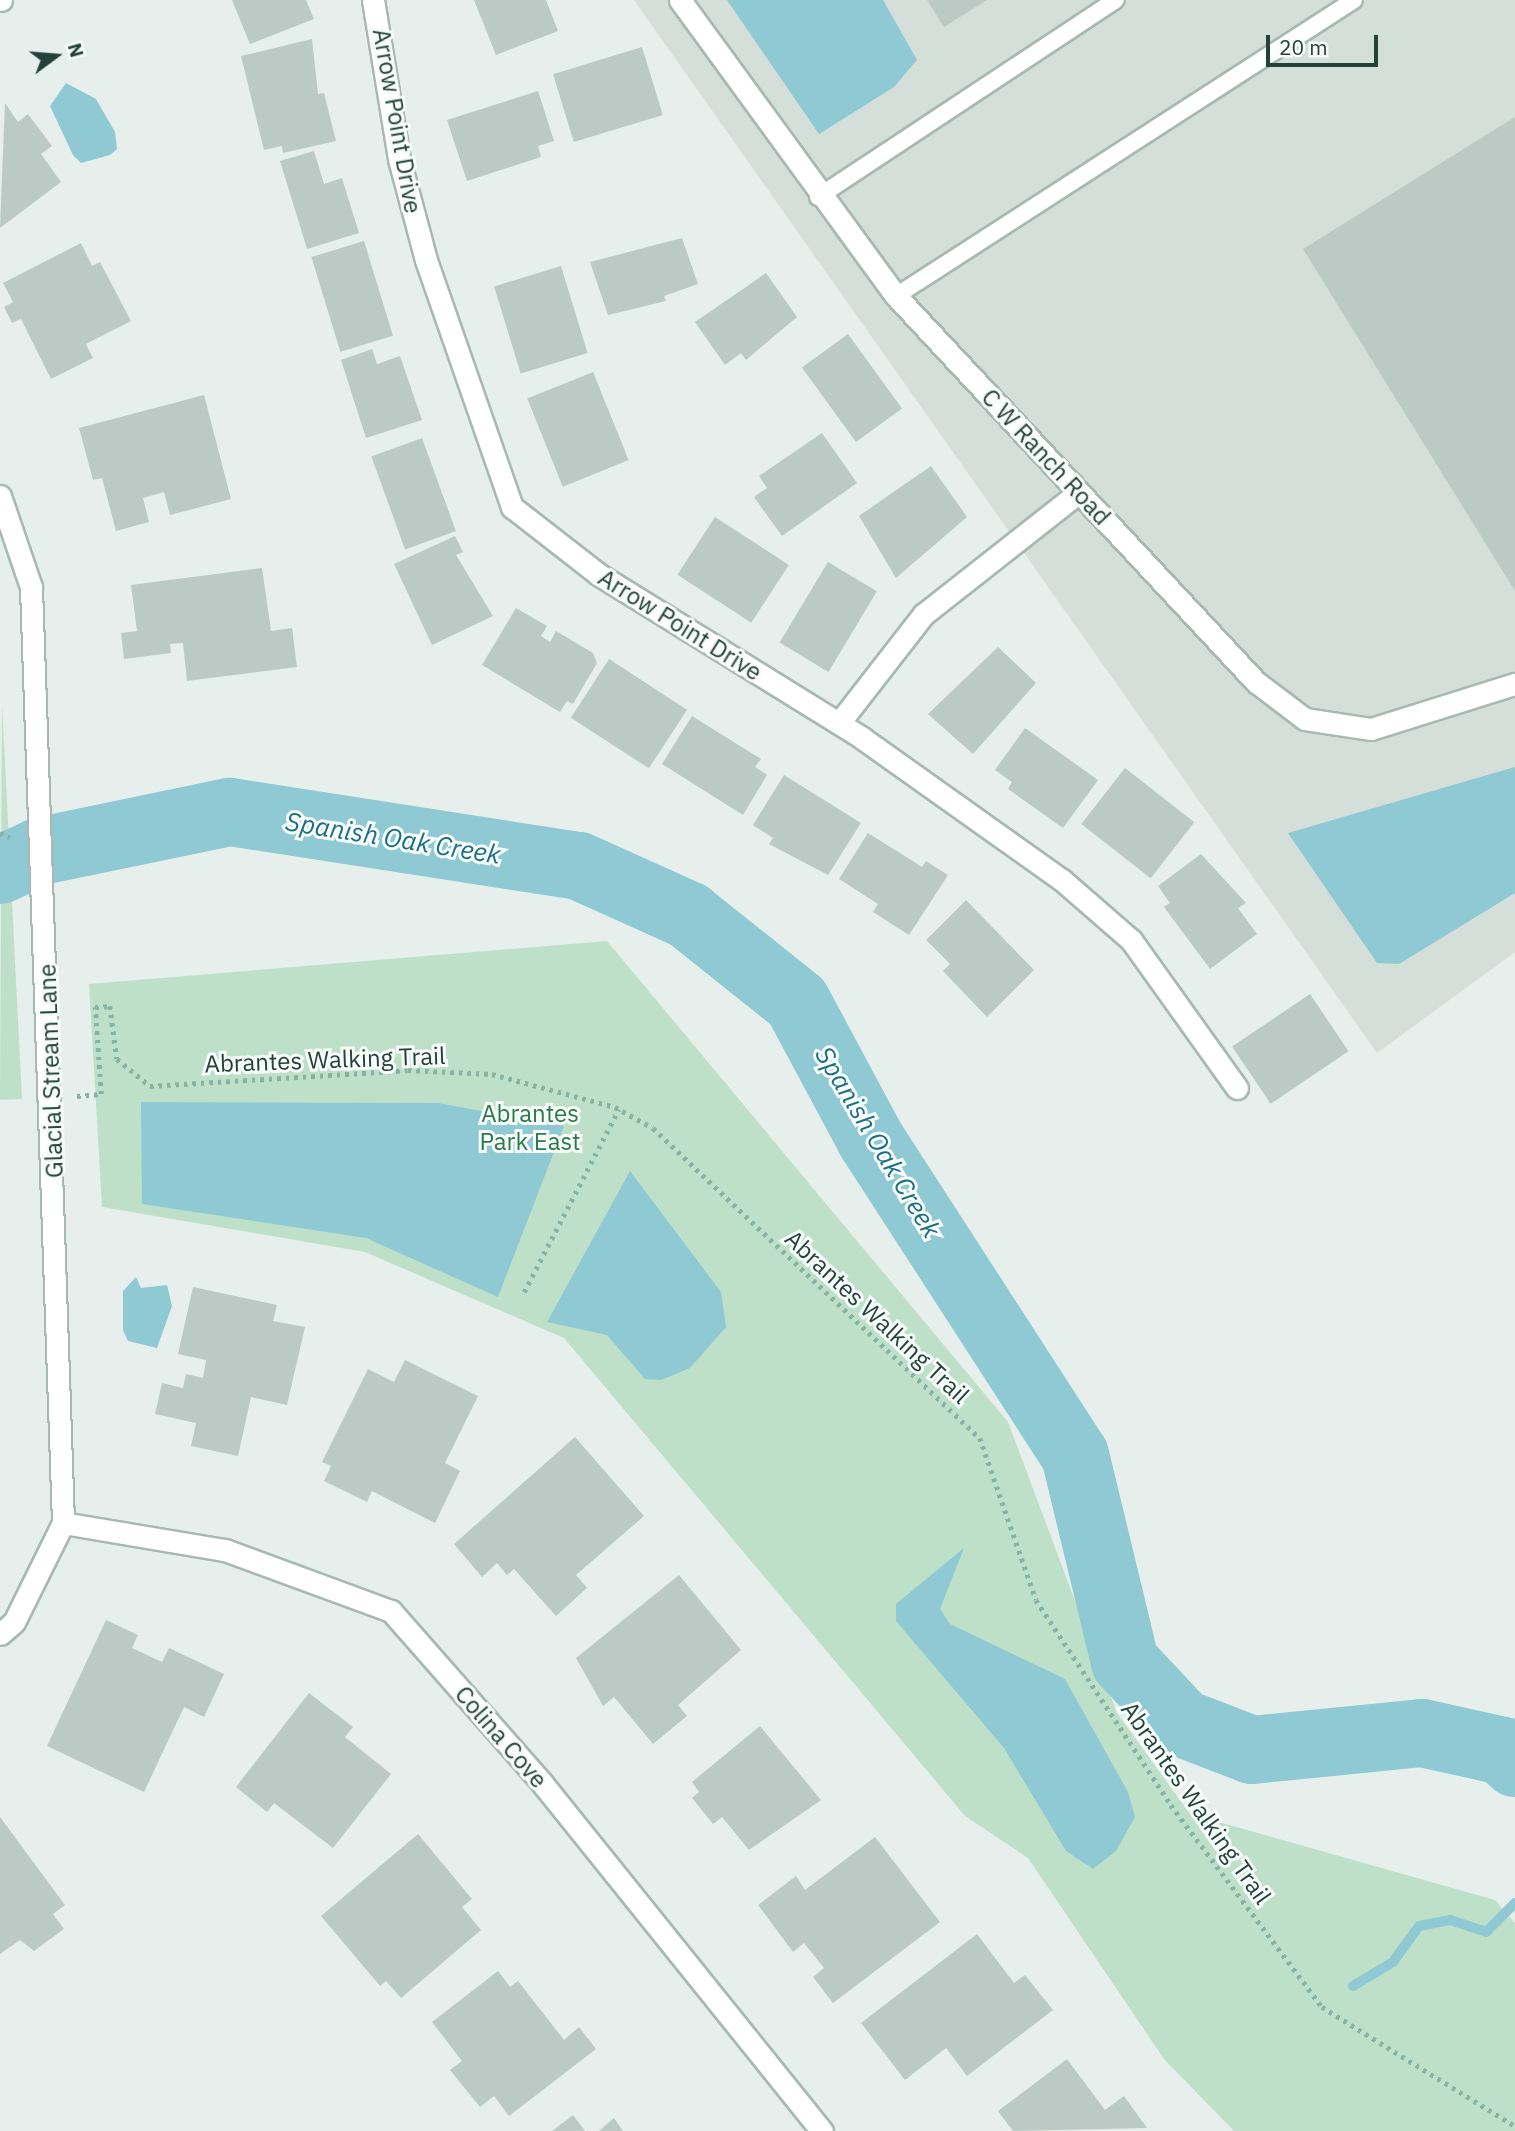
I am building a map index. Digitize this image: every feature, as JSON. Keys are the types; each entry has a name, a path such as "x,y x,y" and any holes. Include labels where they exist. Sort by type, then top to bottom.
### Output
{"street":[{"name":"Arrow Point Drive","path":"373,0 399,159 426,260 512,507 598,574 839,723 1062,880 1131,940 1237,1088"},
{"name":"C W Ranch Road","path":"680,0 818,197 896,296 1256,682 1305,719 1371,729 1515,684"},
{"path":"839,723 924,614 1079,492"},
{"name":"Glacial Stream Lane","path":"0,496 32,587 45,877 63,1523 14,1622 0,1634"},
{"name":"Colina Cove","path":"63,1523 225,1550 391,1611 542,1783 821,2131"}],"lane":[{"path":"818,197 1116,0"},
{"path":"896,296 1354,0"}],"path":[{"name":"Abrantes Walking Trail","path":"52,1098 101,1094 95,1007 110,1006 117,1059 150,1086 327,1073 468,1073 619,1109 653,1128 980,1438 1036,1600 1171,1805 1322,2007 1515,2126"},
{"path":"524,1292 619,1109"}],"shaded area":[{"path":"634,0 1515,0 1515,952 1377,1053"}],"green space":[{"path":"2,704 22,1099 0,1100"},
{"name":"Abrantes Park East","path":"607,941 1008,1422 1117,1713 1190,1814 1495,1900 1515,1923 1515,2131 1234,2131 1164,2059 1028,1858 965,1816 564,1338 365,1252 102,1207 89,984"}],"water":[{"path":"727,0 883,0 917,60 894,87 819,134"},
{"path":"66,83 96,99 115,132 117,149 110,155 81,163 73,155 50,106"},
{"path":"1515,767 1515,893 1399,964 1377,963 1288,833"},
{"path":"141,1102 438,1103 564,1126 498,1297 366,1238 142,1204"},
{"path":"630,1171 721,1292 726,1327 690,1368 661,1380 645,1379 607,1335 547,1322"},
{"path":"136,1277 141,1288 167,1285 172,1306 157,1348 128,1341 123,1330 123,1291"},
{"path":"964,1548 940,1609 950,1624 1065,1679 1128,1792 1135,1817 1116,1851 1093,1869 1066,1851 1004,1748 896,1621 896,1604"}],"building":[{"path":"232,0 306,0 314,19 250,44"},
{"path":"474,0 546,0 558,31 496,55"},
{"path":"927,0 987,0 944,27"},
{"path":"312,39 318,94 324,93 336,141 283,153 282,146 264,150 241,56"},
{"path":"642,47 663,115 574,142 553,74"},
{"path":"538,91 554,141 538,146 541,157 467,181 447,120"},
{"path":"5,103 18,122 28,114 52,146 41,154 61,182 0,228"},
{"path":"1515,117 1515,591 1303,249"},
{"path":"314,151 324,184 342,178 359,233 307,249 280,161"},
{"path":"682,238 698,284 664,296 666,301 608,315 590,262"},
{"path":"364,241 393,336 340,352 311,257"},
{"path":"81,243 92,266 100,262 131,321 86,344 93,358 51,379 21,319 12,323 4,307 13,302 3,283"},
{"path":"561,266 588,353 521,373 494,286"},
{"path":"766,273 797,317 746,360 741,353 725,365 695,322"},
{"path":"848,334 902,408 856,442 802,368"},
{"path":"372,349 377,364 400,356 422,420 366,438 341,360"},
{"path":"593,372 629,460 563,487 527,399"},
{"path":"204,395 231,499 170,515 164,492 143,498 149,522 116,531 102,478 93,480 79,428"},
{"path":"822,433 857,483 782,536 754,497 767,488 759,476"},
{"path":"422,438 456,531 405,549 371,456"},
{"path":"931,466 967,517 896,578 859,516"},
{"path":"715,517 789,565 751,623 677,575"},
{"path":"455,536 463,552 456,555 493,616 432,645 394,564"},
{"path":"828,562 877,591 828,672 780,643"},
{"path":"262,568 271,631 292,628 297,667 187,681 183,643 170,644 171,653 124,659 121,633 137,631 131,585"},
{"path":"516,608 547,626 541,636 550,642 556,631 593,653 597,663 573,704 567,701 560,712 482,665"},
{"path":"998,647 1036,683 973,754 928,714"},
{"path":"609,659 687,710 649,768 571,718"},
{"path":"692,716 761,759 755,767 767,775 743,815 662,764"},
{"path":"1025,728 1098,780 1063,828 1008,789 1012,782 995,770"},
{"path":"1125,768 1194,822 1151,878 1081,824"},
{"path":"784,775 861,823 828,875 769,844 773,838 753,825"},
{"path":"868,833 922,867 926,861 948,875 909,935 873,912 878,904 839,879"},
{"path":"1201,854 1246,903 1238,908 1257,934 1210,969 1164,907 1170,903 1158,886"},
{"path":"966,900 1034,970 987,1017 943,971 950,964 926,940"},
{"path":"1310,994 1349,1051 1271,1104 1232,1047"},
{"path":"193,1287 277,1305 273,1321 305,1327 287,1405 251,1397 238,1456 191,1446 196,1423 155,1414 162,1383 183,1388 186,1374 203,1378 206,1360 178,1354"},
{"path":"405,1360 478,1396 445,1463 460,1471 435,1523 372,1491 367,1502 324,1481 331,1466 322,1462 368,1369 394,1382"},
{"path":"575,1437 644,1516 576,1575 587,1588 556,1616 514,1569 507,1575 497,1563 482,1577 454,1544"},
{"path":"679,1575 741,1650 678,1705 687,1716 653,1744 614,1697 603,1706 576,1658"},
{"path":"106,1620 138,1635 132,1648 162,1662 169,1648 224,1674 204,1717 184,1707 144,1792 47,1746"},
{"path":"309,1693 353,1727 345,1737 391,1774 333,1848 274,1803 267,1812 236,1787"},
{"path":"760,1726 821,1800 749,1850 722,1817 713,1824 692,1798 699,1792 692,1782"},
{"path":"0,1817 65,1905 53,1914 64,1929 34,1951 20,1940 0,1954"},
{"path":"418,1834 472,1899 462,1907 481,1930 401,1998 386,1981 380,1986 321,1916"},
{"path":"875,1837 940,1922 833,2003 813,1977 824,1968 804,1943 793,1952 758,1905 796,1876 805,1890"},
{"path":"977,1934 1014,1983 1025,1975 1053,2010 967,2076 946,2048 905,2080 861,2023"},
{"path":"498,1971 510,1987 518,1981 564,2040 579,2027 596,2049 509,2116 494,2096 480,2107 450,2070 462,2061 432,2022"},
{"path":"1067,2059 1105,2110 1124,2096 1147,2128 1013,2131 998,2111"},
{"path":"573,2115 585,2131 552,2131"},
{"path":"614,2118 623,2131 599,2131"}],"waterway":[{"name":"Spanish Oak Creek","path":"0,870 41,851 230,812 579,866 688,915 797,1002 871,1140 1075,1455 1125,1662 1182,1723 1252,1750 1422,1733 1503,1751 1515,1763"},
{"path":"1353,1986 1393,1962 1419,1926 1450,1920 1486,1932 1515,1903"}]}
